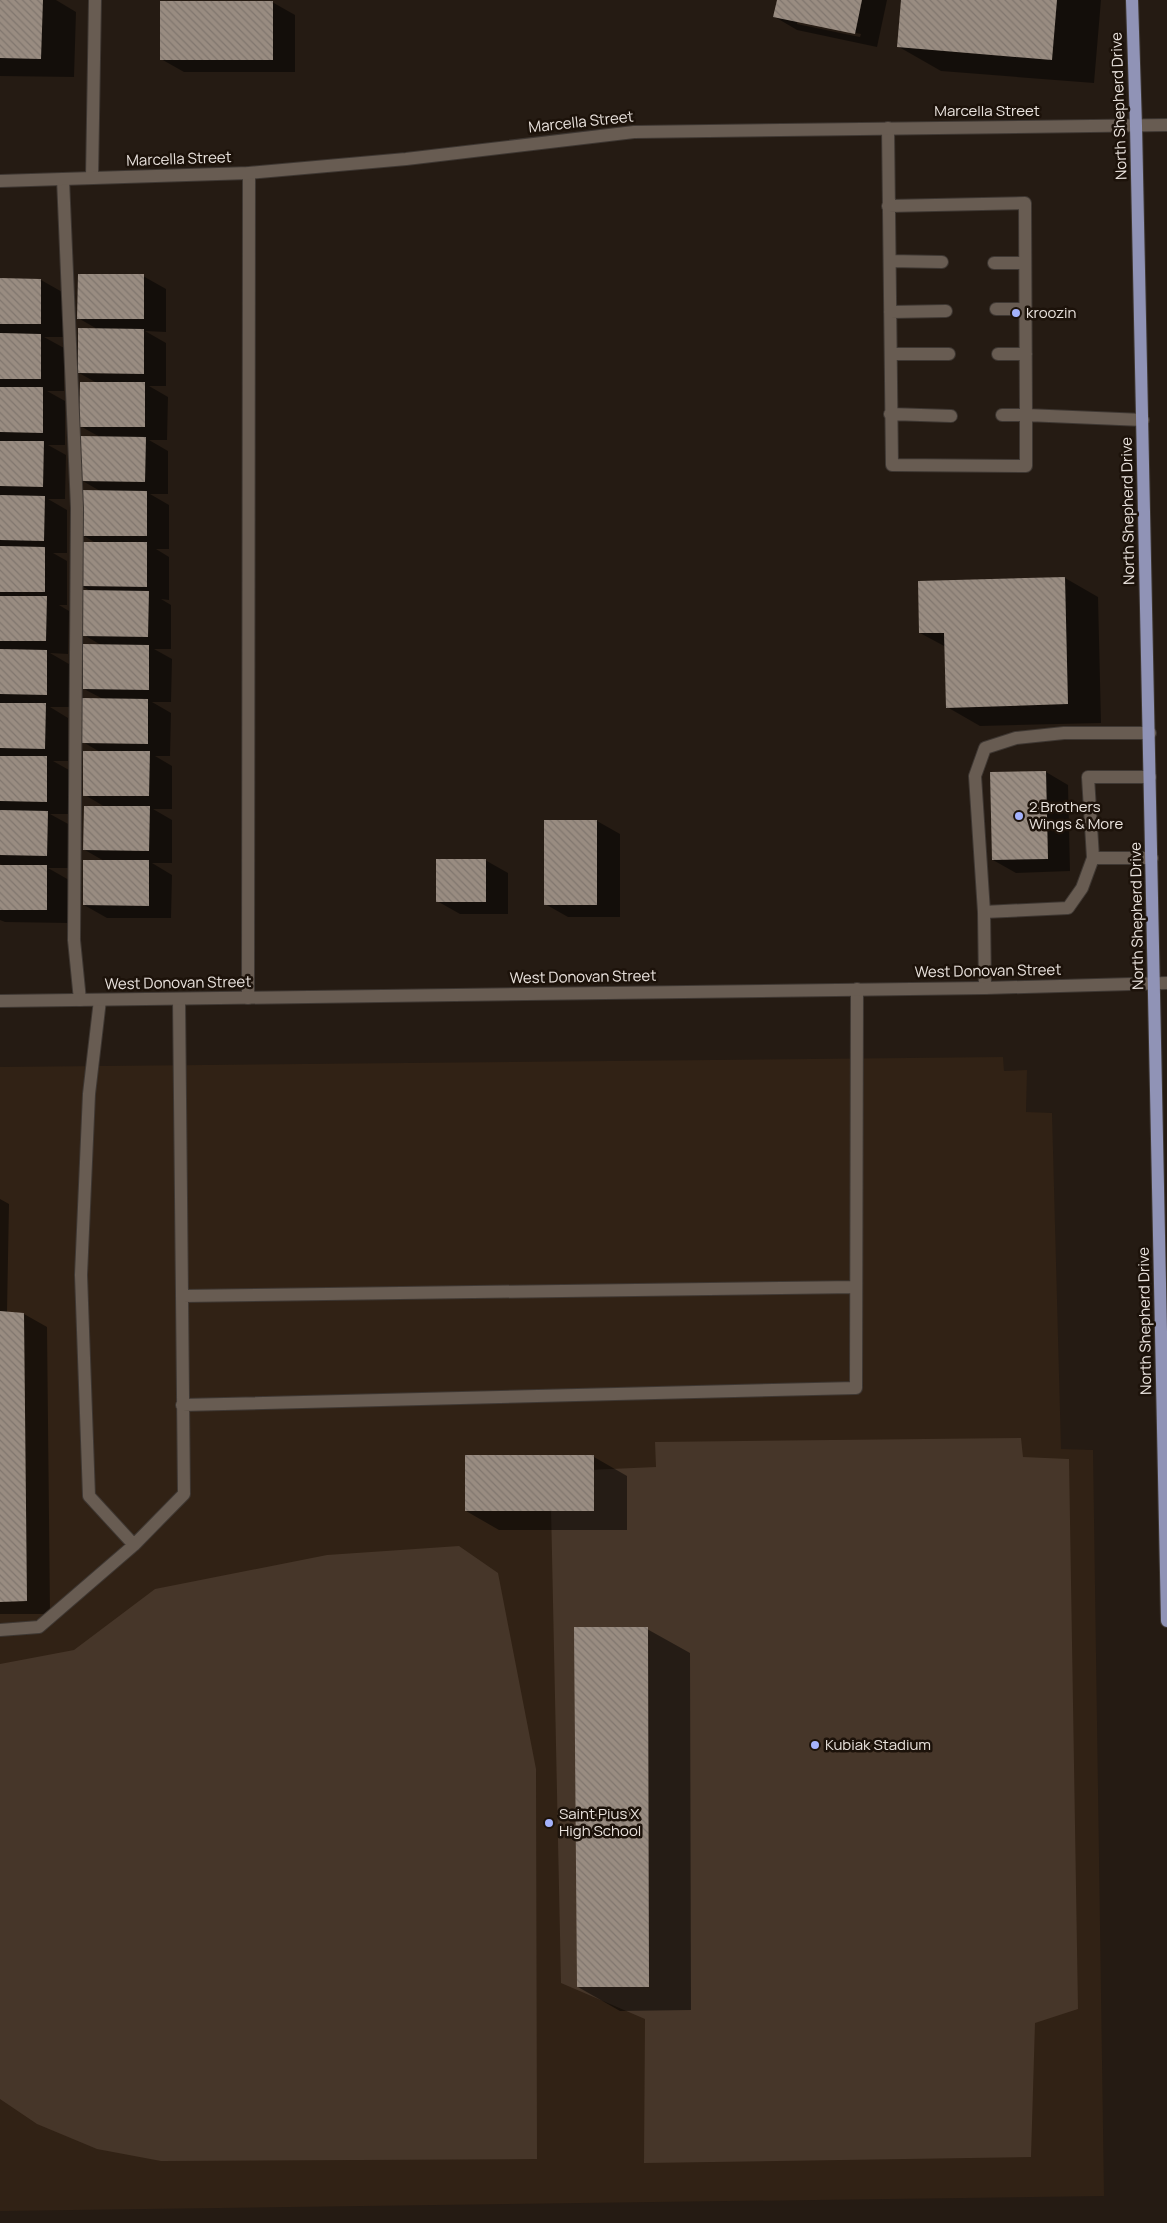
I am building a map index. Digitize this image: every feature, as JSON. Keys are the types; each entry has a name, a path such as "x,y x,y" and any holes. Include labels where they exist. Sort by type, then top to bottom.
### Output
{"main road":[{"name":"North Shepherd Drive","path":"1132,0 1152,858 1161,983 1167,1621"}],"street":[{"path":"92,178 95,0"},
{"name":"Marcella Street","path":"0,181 249,173 406,159 634,132 1167,125"},
{"path":"888,128 888,206 891,354 890,414 892,465 1026,466 1024,203 888,206"},
{"path":"248,998 249,173"},
{"path":"63,179 77,508 74,940 80,1000"},
{"path":"890,261 942,262"},
{"path":"994,262 1024,263"},
{"path":"996,310 1025,310"},
{"path":"890,312 946,311"},
{"path":"891,354 949,354"},
{"path":"998,354 1026,354"},
{"path":"890,414 951,416"},
{"path":"1002,415 1143,420"},
{"path":"985,988 984,912 975,776 985,748 1016,738 1064,732 1150,733"},
{"path":"984,912 1068,908 1082,888 1093,858 1088,778 1150,777"},
{"path":"1093,858 1152,858"},
{"name":"West Donovan Street","path":"0,1001 985,988 1161,983"},
{"path":"182,1405 856,1388 857,989"},
{"path":"0,1630 39,1627 134,1545 184,1494 179,999"},
{"path":"100,1000 89,1094 81,1275 89,1496 134,1545"},
{"path":"182,1296 856,1287"}],"shaded area":[{"name":"Saint Pius X High School","path":"1003,1057 1004,1071 1027,1070 1026,1112 1052,1113 1061,1449 1093,1450 1104,2196 0,2211 0,1067"},
{"name":"Kubiak Stadium","path":"1021,1438 1023,1457 1069,1459 1078,2009 1035,2023 1031,2157 644,2163 645,2019 561,1983 551,1507 588,1470 656,1467 655,1442"},
{"path":"459,1546 498,1573 536,1769 537,2159 161,2161 97,2149 37,2124 0,2099 0,1664 74,1650 155,1589 327,1555"}],"building":[{"path":"0,0 43,0 41,59 0,58"},
{"path":"777,0 862,0 855,34 773,17"},
{"path":"901,0 1057,0 1052,60 897,47"},
{"path":"160,1 273,1 273,60 160,60"},
{"path":"78,274 144,274 144,319 77,319"},
{"path":"0,278 41,279 41,324 0,324"},
{"path":"78,328 144,329 144,374 78,373"},
{"path":"0,333 41,334 41,379 0,379"},
{"path":"80,382 145,382 145,427 79,427"},
{"path":"0,387 43,387 43,433 0,432"},
{"path":"80,436 146,437 145,482 80,481"},
{"path":"0,441 44,441 43,487 0,486"},
{"path":"81,490 147,491 147,536 81,536"},
{"path":"0,495 45,496 44,541 0,540"},
{"path":"81,542 147,542 147,587 81,586"},
{"path":"0,546 45,547 45,592 0,592"},
{"path":"1065,577 1068,704 946,708 944,633 919,633 918,581"},
{"path":"82,590 149,591 148,637 82,636"},
{"path":"0,596 47,596 46,641 0,641"},
{"path":"83,644 149,645 149,690 83,689"},
{"path":"0,649 47,650 47,695 0,694"},
{"path":"82,698 148,699 148,744 82,743"},
{"path":"0,703 46,703 45,749 0,748"},
{"path":"83,751 150,751 149,796 83,796"},
{"path":"0,756 47,756 47,802 0,801"},
{"name":"2 Brothers Wings & More","path":"1046,771 1048,859 992,860 990,772"},
{"path":"84,806 150,806 149,851 83,850"},
{"path":"0,810 48,811 47,856 0,855"},
{"path":"544,820 597,820 597,905 544,905"},
{"path":"436,859 486,859 486,902 436,902"},
{"path":"83,860 149,860 149,906 83,905"},
{"path":"0,865 47,865 47,910 0,910"},
{"path":"0,1311 24,1313 27,1601 0,1602"},
{"path":"465,1455 594,1455 594,1511 465,1511"},
{"path":"574,1627 648,1627 649,1987 577,1987"}],"place":[{"name":"kroozin","path":"1016,313"},
{"name":"2 Brothers Wings & More","path":"1019,816"},
{"name":"Kubiak Stadium","path":"815,1745"},
{"name":"Saint Pius X High School","path":"549,1823"}]}
